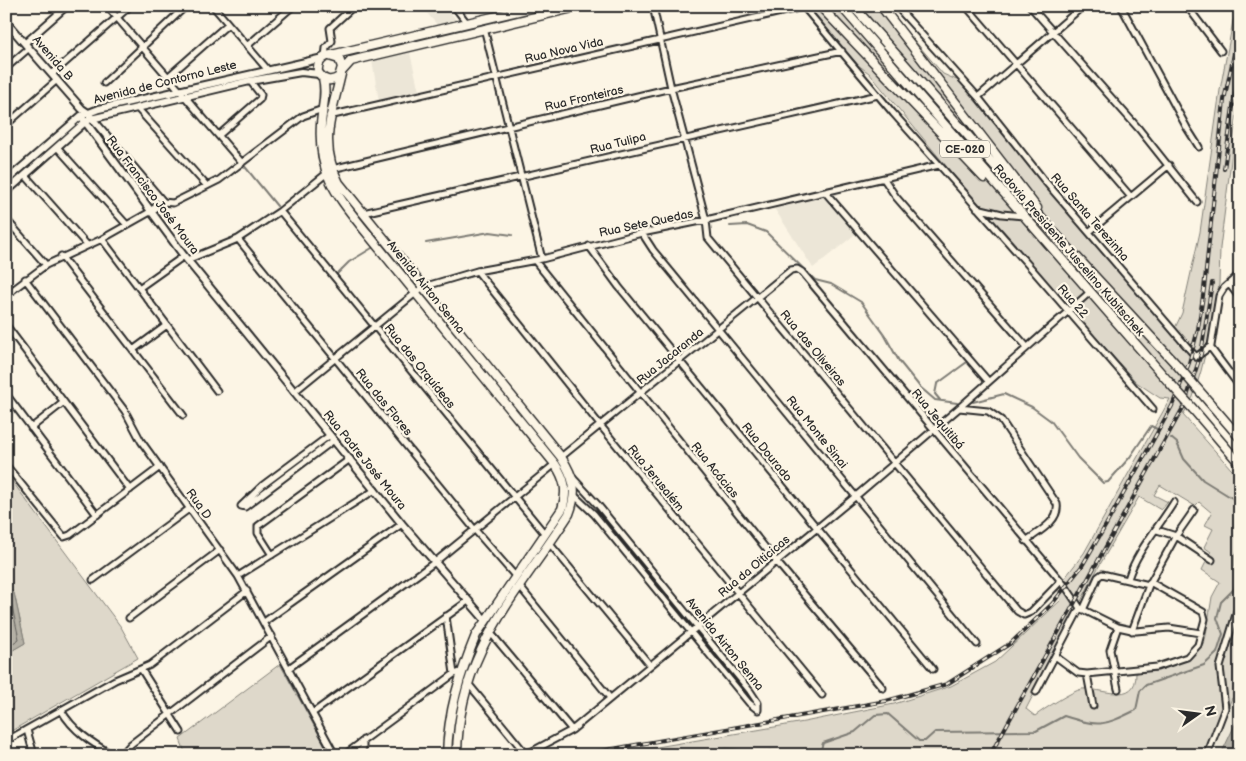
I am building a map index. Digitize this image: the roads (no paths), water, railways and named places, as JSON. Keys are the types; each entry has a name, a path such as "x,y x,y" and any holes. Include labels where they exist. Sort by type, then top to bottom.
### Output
{"main road":[{"name":"Avenida de Contorno Leste","path":"326,57 467,23 512,9 539,6"},
{"path":"342,72 339,59 326,57 318,66 321,76 335,80 352,61 581,6"},
{"path":"820,6 975,169 1006,196"},
{"name":"Rodovia Presidente Juscelino Kubitschek","path":"841,6 1240,464"},
{"name":"Rodovia Presidente Juscelino Kubitschek","path":"853,6 1049,227 1176,364 1240,438"},
{"path":"882,6 963,114 1020,183 1049,227"},
{"name":"Avenida Airton Senna","path":"342,72 329,116 327,139 329,172 423,287 437,312"},
{"name":"Avenida Airton Senna","path":"321,76 326,89 321,155 341,201 416,293 446,323 561,472 566,490 562,509 545,534"},
{"name":"Avenida Airton Senna","path":"446,323 561,457 573,478 575,496"},
{"path":"447,755 450,714 457,673 476,635 516,577 550,544 569,514 575,496"},
{"path":"457,755 459,714 467,682 489,631 520,587 545,534"}],"street":[{"path":"6,68 67,6"},
{"path":"107,6 220,135 242,163"},
{"path":"52,74 130,6"},
{"path":"104,83 186,6"},
{"path":"222,6 215,9 267,69"},
{"path":"247,46 293,6"},
{"path":"326,57 325,50 333,39 330,28 354,6"},
{"path":"454,6 467,23"},
{"name":"Rua das Oliveiras","path":"653,6 670,88 706,220 708,238 1021,615 1031,612 1060,582"},
{"name":"Rua Santa Terezinha","path":"896,6 978,97 1044,180 1192,354 1198,357 1210,347"},
{"path":"966,6 1131,197"},
{"path":"1030,6 1169,165 1197,202"},
{"path":"978,97 1083,6"},
{"path":"1122,6 1199,147"},
{"path":"1187,6 1221,51"},
{"name":"Rua Nova Vida","path":"329,116 803,7"},
{"name":"Rua 22","path":"803,7 976,208 1068,310 1153,409"},
{"name":"Avenida B","path":"6,22 86,114"},
{"path":"168,76 228,24"},
{"path":"484,28 542,259"},
{"name":"Rua Fronteiras","path":"329,172 508,126 670,88 842,51"},
{"name":"Avenida de Contorno Leste","path":"6,181 86,114 267,69 326,57"},
{"name":"Avenida de Contorno Leste","path":"86,114 138,109 250,81 301,72 321,76"},
{"path":"6,125 57,80"},
{"path":"220,135 260,99 261,95 250,81"},
{"name":"Rua Tulipa","path":"364,213 878,95"},
{"path":"138,109 207,186"},
{"path":"6,295 25,279 61,256 102,239 150,212 163,202 173,203 207,186 242,163 303,116 323,109"},
{"name":"Rua Francisco José Moura","path":"86,114 84,123 128,178 150,212 185,258 229,311"},
{"name":"Rua Francisco José Moura","path":"86,114 163,202"},
{"path":"6,192 84,123"},
{"path":"56,147 126,225"},
{"name":"Rua Sete Quedas","path":"294,392 423,287 477,271 536,261 642,233 826,193 939,165"},
{"path":"1090,232 1169,165"},
{"path":"139,288 185,258 238,238 280,211 329,172"},
{"path":"25,175 87,245"},
{"path":"884,179 896,197 1027,347"},
{"path":"826,193 988,381"},
{"path":"976,208 1002,214 1023,216"},
{"name":"Rua das Orquídeas","path":"280,211 545,534"},
{"path":"6,219 46,265"},
{"name":"Rua Monte Sinai","path":"642,233 977,644"},
{"name":"Rua das Flores","path":"238,238 475,530 516,577"},
{"path":"102,239 217,391"},
{"name":"Rua Dourado","path":"590,246 619,287 933,669"},
{"path":"61,256 182,415"},
{"name":"Rua Acácias","path":"536,261 776,561 883,688"},
{"name":"Rua Jequitibá","path":"791,270 797,269 802,272 1066,587 1082,609"},
{"name":"Rua Jacaranda","path":"561,457 791,270"},
{"name":"Rua Jerusalém","path":"477,271 600,425 822,695"},
{"path":"1240,274 1221,292 1217,302 1210,347 1240,387"},
{"name":"Rua D","path":"25,279 125,411 141,441 238,576 336,755"},
{"path":"6,284 12,291"},
{"path":"1229,284 1240,298"},
{"name":"Rua da Oiticicas","path":"526,755 572,730 856,496 1090,292"},
{"name":"Rua Padre José Moura","path":"229,311 402,524 486,621"},
{"path":"6,324 130,490"},
{"path":"133,350 167,325"},
{"path":"6,394 97,516"},
{"path":"31,428 64,402"},
{"path":"959,408 988,411 1001,420 1057,504 1058,509 1051,521 1026,541"},
{"path":"332,437 267,491 245,507 241,506 263,485 295,460 332,437"},
{"path":"272,554 257,531 260,524 350,459"},
{"path":"295,460 299,466"},
{"path":"289,668 435,562 556,464"},
{"path":"6,465 62,536 70,535 97,516 160,467"},
{"name":"Avenida Airton Senna","path":"573,478 598,505 750,691 758,703 758,710 749,703 594,514 575,496"},
{"path":"263,485 267,491"},
{"path":"238,576 375,490"},
{"path":"1128,579 1137,556 1157,530 1174,502"},
{"path":"94,580 189,509"},
{"path":"1132,631 1150,584 1176,536 1194,510"},
{"path":"264,622 402,524"},
{"path":"1157,530 1176,536 1212,560"},
{"path":"550,544 650,665"},
{"path":"129,618 220,550"},
{"path":"637,566 643,562"},
{"path":"1036,692 1055,656 1100,575 1105,574 1150,584 1201,609 1205,619 1192,653 1182,659 1157,667 1087,674 1078,673 1055,656"},
{"path":"520,587 610,698"},
{"path":"6,742 115,680 150,665 247,591"},
{"path":"314,712 468,601"},
{"path":"1207,755 1225,708 1220,667 1240,601"},
{"path":"1082,609 1118,628 1132,631 1169,628 1201,633"},
{"path":"344,755 457,673 446,616"},
{"path":"1118,628 1110,650 1118,689"},
{"path":"489,631 572,730"},
{"path":"121,755 131,744 170,717 272,636"},
{"path":"141,669 181,732"},
{"path":"1087,674 1093,706"},
{"path":"467,682 526,755"},
{"path":"62,710 67,720 82,736 113,755"},
{"path":"27,730 34,755"},
{"path":"355,755 362,748 363,740"}],"water":[{"path":"6,587 14,593 25,643 6,654"},
{"path":"1240,714 1240,755 1229,755 1222,752"}],"waterway":[{"path":"242,163 277,206"},
{"path":"730,226 747,225 766,232 815,280 831,284 861,302 884,334 899,361 920,387 935,400 957,403"},
{"path":"426,243 490,232 512,235"},
{"path":"337,274 349,262 372,248"},
{"path":"940,400 935,394 937,384 967,362"},
{"path":"973,402 1004,394 1032,407 1051,421 1078,458 1103,483 1108,482 1130,457 1151,426 1157,429"},
{"path":"1171,438 1177,443 1184,459 1203,480 1232,498 1240,509"},
{"path":"819,755 823,743 855,732 875,715 888,714 919,741 925,741 935,732 1036,731 1064,716 1100,724 1125,716 1136,710 1140,691 1146,685 1204,665 1217,653 1223,634 1217,618 1221,602 1234,589 1238,575 1235,566 1235,555 1240,550"},
{"path":"689,755 729,749 753,755"},
{"path":"755,755 771,751 774,755"}],"railway":[{"path":"578,755 886,701 947,684 1011,643 1052,604 1082,566 1106,525 1172,406 1189,363 1198,329 1204,289 1224,100 1240,27"},
{"path":"1224,169 1240,58"},
{"path":"990,755 1184,406 1201,354 1212,283"}]}
